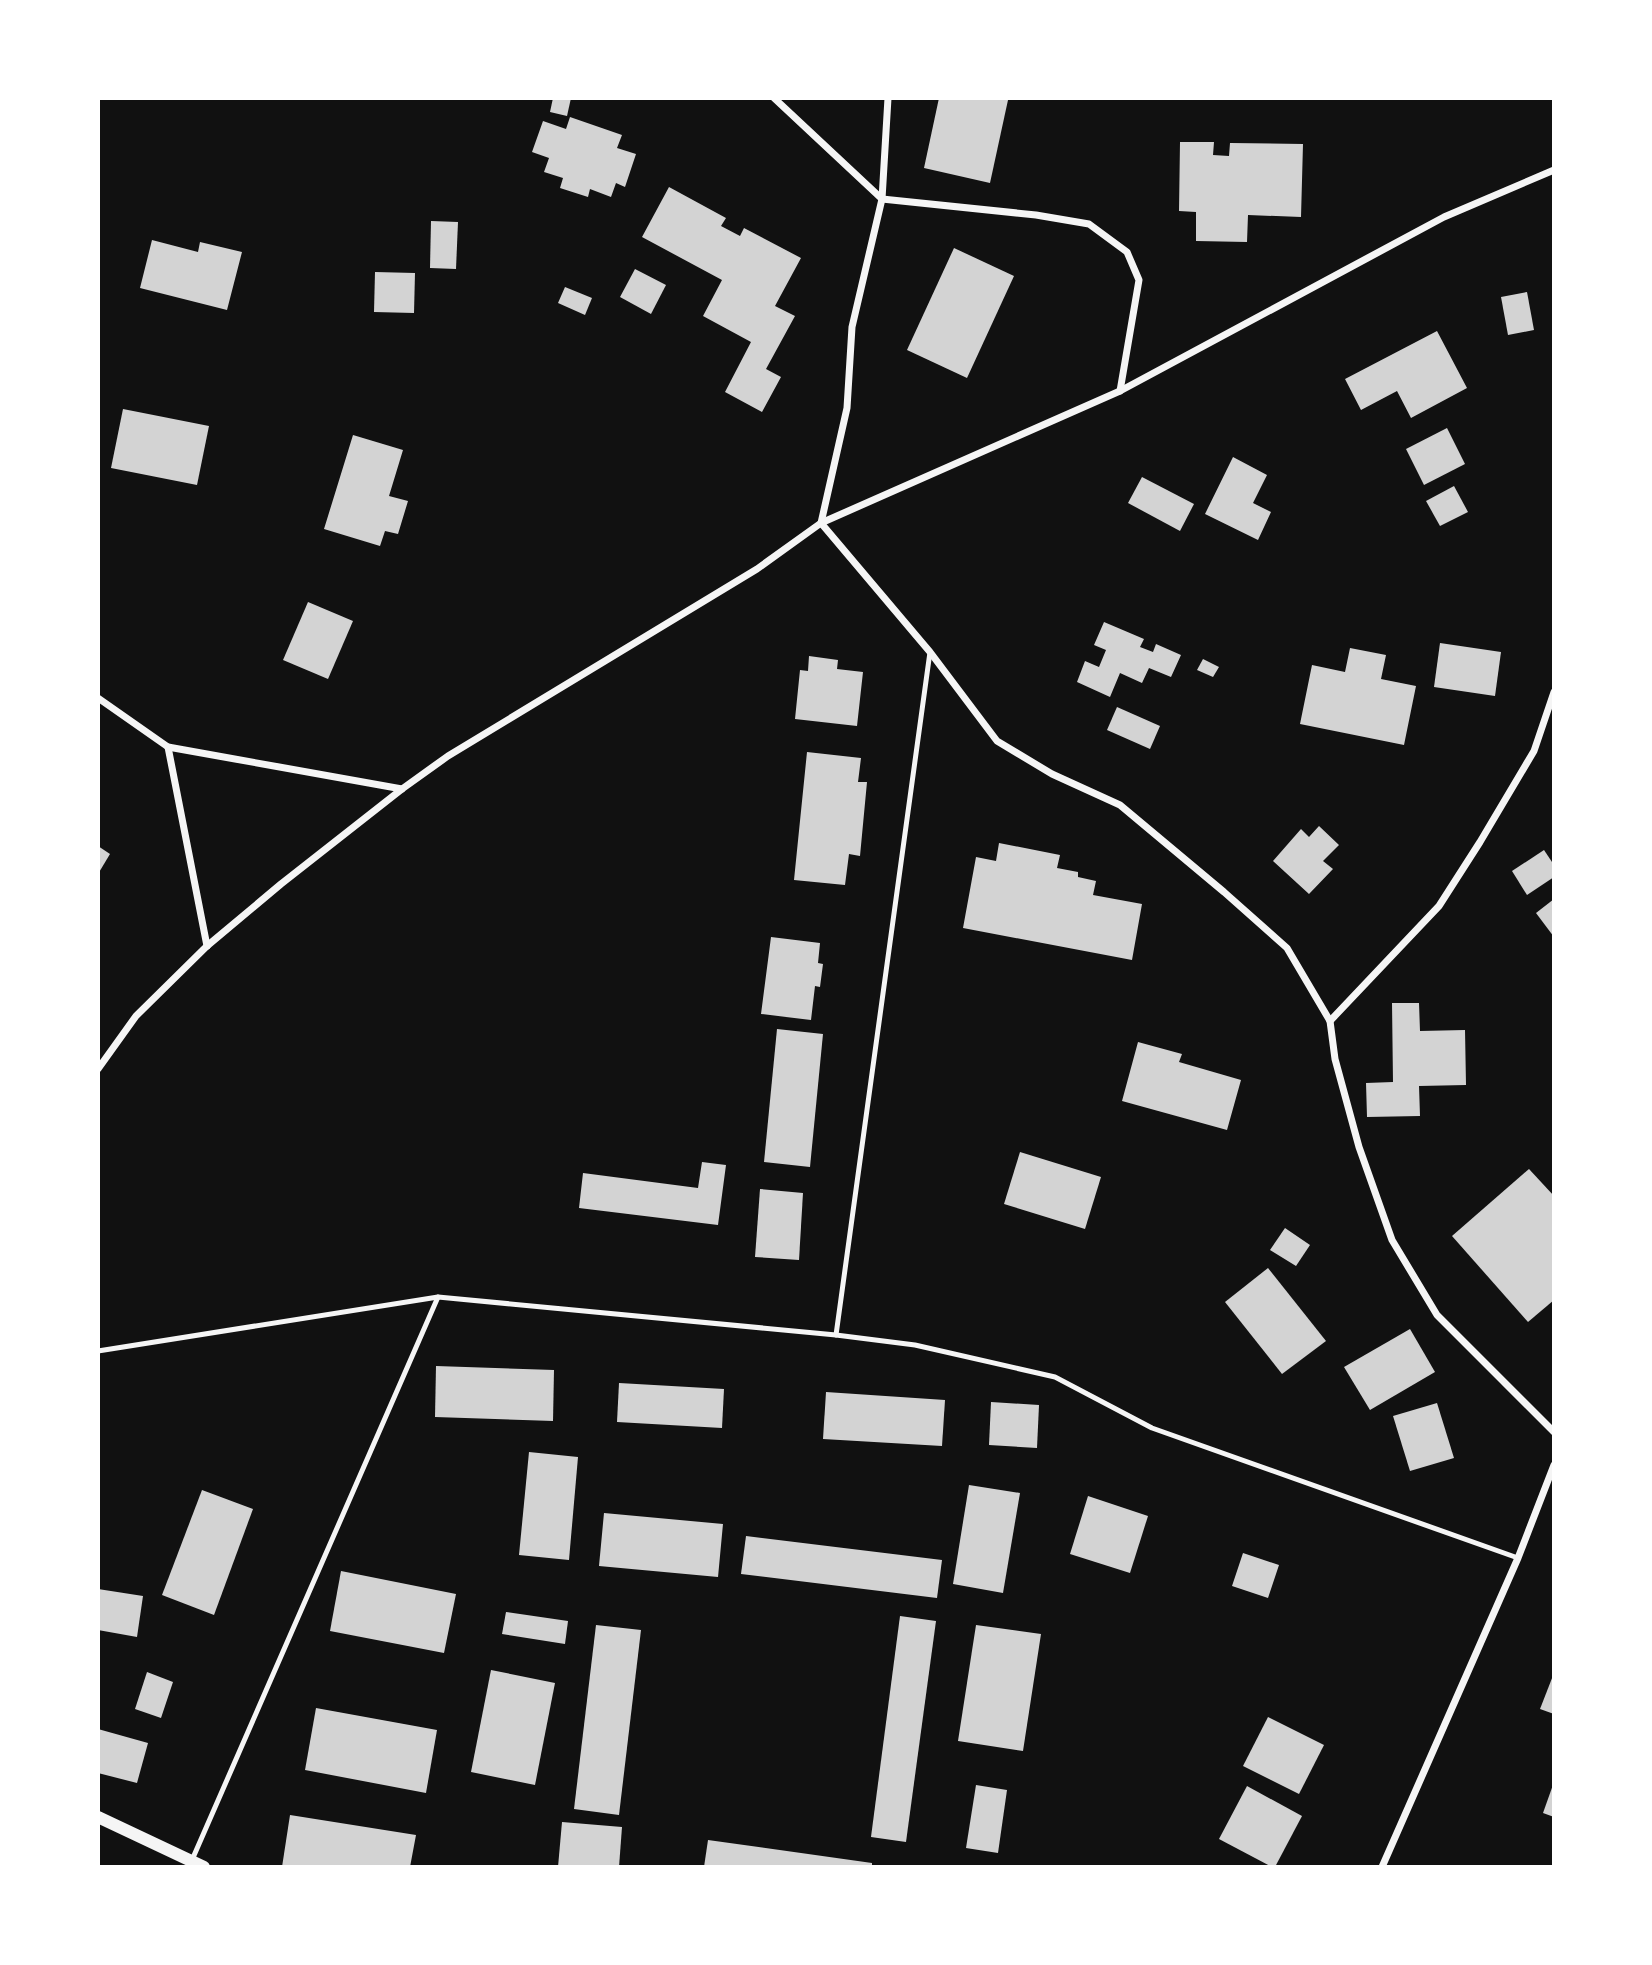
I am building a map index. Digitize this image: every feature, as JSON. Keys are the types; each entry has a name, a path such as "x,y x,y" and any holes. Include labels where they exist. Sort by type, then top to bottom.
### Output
{"street":[{"path":"774,98 882,199 1036,215 1089,224 1127,252 1139,279 1120,391"},
{"path":"821,523 847,408 852,327 882,199 888,98"},
{"path":"98,1069 136,1016 207,946 402,789 448,756 757,569 821,523 1120,391 1444,217 1554,170"},
{"path":"821,523 930,652 997,741 1052,774 1120,805 1287,948 1330,1021 1335,1059 1359,1147 1392,1240 1437,1315 1554,1432"},
{"path":"1330,1021 1439,906 1534,751 1554,692"},
{"path":"98,698 168,747 402,789"},
{"path":"168,747 207,946"},
{"path":"1382,1867 1518,1558 1554,1465"},
{"path":"98,1816 198,1864"}],"lane":[{"path":"836,1335 930,652"},
{"path":"198,1864 438,1297"},
{"path":"98,1351 438,1297 915,1345 1055,1377 1152,1428 1518,1558"}],"building":[{"path":"553,98 571,98 567,116 550,112"},
{"path":"939,98 1008,100 990,183 924,168"},
{"path":"570,117 622,135 617,148 636,154 625,187 616,183 611,197 590,189 588,197 560,188 563,178 544,172 549,158 532,152 543,121 566,129"},
{"path":"1180,142 1214,142 1213,155 1229,156 1230,143 1303,144 1301,217 1248,215 1247,242 1196,241 1196,212 1179,211"},
{"path":"669,187 726,218 721,226 740,236 744,228 801,258 775,306 795,316 766,369 781,377 762,412 725,392 751,342 703,316 722,280 642,237"},
{"path":"431,221 458,222 456,269 430,268"},
{"path":"152,240 198,252 200,242 242,252 227,310 140,288"},
{"path":"954,248 1014,276 967,378 907,350"},
{"path":"635,269 666,285 651,314 620,297"},
{"path":"375,272 415,273 414,313 374,312"},
{"path":"565,287 592,298 585,315 558,303"},
{"path":"1527,292 1534,330 1508,335 1501,297"},
{"path":"1437,331 1467,388 1411,418 1397,391 1361,410 1345,379"},
{"path":"123,409 209,426 197,485 111,468"},
{"path":"1447,428 1465,464 1424,485 1406,449"},
{"path":"353,435 403,450 389,496 408,501 398,534 385,531 380,546 324,529"},
{"path":"1233,457 1267,475 1253,503 1271,512 1258,540 1205,514"},
{"path":"1142,477 1194,504 1180,531 1128,503"},
{"path":"1454,486 1468,512 1440,526 1426,501"},
{"path":"308,602 353,621 328,679 283,660"},
{"path":"1104,622 1144,639 1140,647 1153,652 1156,644 1181,655 1171,677 1149,668 1142,683 1120,673 1110,697 1077,682 1085,661 1099,667 1106,650 1094,645"},
{"path":"1440,643 1501,652 1495,696 1434,687"},
{"path":"1350,648 1386,655 1381,679 1416,686 1404,745 1300,724 1312,665 1345,672"},
{"path":"809,656 838,660 837,669 863,672 857,726 795,719 800,670 808,671"},
{"path":"1203,659 1219,667 1213,677 1197,670"},
{"path":"1117,707 1160,726 1150,749 1107,730"},
{"path":"807,752 861,758 858,782 867,782 860,856 849,854 845,885 794,880"},
{"path":"1319,826 1339,845 1323,861 1333,869 1309,894 1273,861 1301,829 1309,837"},
{"path":"999,843 1060,855 1057,868 1078,872 1078,877 1096,881 1093,895 1142,904 1132,960 963,928 976,857 996,861"},
{"path":"98,846 110,854 98,874"},
{"path":"1544,850 1554,865 1554,877 1527,895 1512,871"},
{"path":"1554,899 1554,937 1536,913"},
{"path":"771,937 820,943 818,963 823,964 820,987 815,986 811,1020 761,1014"},
{"path":"1392,1003 1419,1003 1420,1031 1465,1030 1466,1085 1419,1086 1420,1116 1367,1117 1366,1083 1393,1082"},
{"path":"777,1029 823,1034 810,1167 764,1162"},
{"path":"1138,1042 1182,1054 1179,1062 1241,1080 1227,1130 1122,1101"},
{"path":"1020,1152 1101,1177 1085,1229 1004,1204"},
{"path":"702,1162 726,1165 718,1225 579,1208 583,1173 698,1188"},
{"path":"1529,1169 1554,1196 1554,1300 1528,1322 1452,1236"},
{"path":"760,1189 803,1193 799,1260 755,1257"},
{"path":"1285,1228 1310,1245 1296,1266 1270,1250"},
{"path":"1268,1268 1326,1341 1282,1374 1225,1302"},
{"path":"1410,1329 1435,1372 1370,1410 1344,1367"},
{"path":"436,1366 554,1370 553,1421 435,1417"},
{"path":"619,1383 724,1389 722,1428 617,1422"},
{"path":"826,1392 945,1400 942,1446 823,1439"},
{"path":"991,1402 1039,1405 1037,1448 989,1445"},
{"path":"1437,1403 1454,1458 1410,1471 1393,1416"},
{"path":"529,1452 578,1457 569,1560 519,1555"},
{"path":"969,1485 1020,1493 1003,1593 953,1584"},
{"path":"202,1490 253,1509 214,1615 162,1595"},
{"path":"1088,1496 1148,1516 1130,1573 1070,1554"},
{"path":"604,1513 723,1524 718,1577 599,1566"},
{"path":"746,1536 942,1560 937,1598 741,1574"},
{"path":"1243,1553 1279,1565 1268,1598 1232,1586"},
{"path":"341,1571 456,1594 444,1653 330,1631"},
{"path":"98,1589 143,1596 137,1637 98,1630"},
{"path":"506,1612 568,1621 565,1644 502,1634"},
{"path":"900,1616 936,1621 906,1842 871,1837"},
{"path":"596,1625 641,1630 619,1815 574,1809"},
{"path":"976,1625 1041,1634 1023,1751 958,1741"},
{"path":"491,1670 555,1683 535,1785 471,1772"},
{"path":"147,1672 173,1682 161,1718 135,1709"},
{"path":"1554,1673 1554,1714 1540,1709"},
{"path":"316,1708 437,1730 426,1793 305,1770"},
{"path":"1268,1717 1324,1745 1299,1794 1243,1766"},
{"path":"98,1729 148,1743 137,1783 98,1773"},
{"path":"1554,1782 1554,1817 1543,1813"},
{"path":"976,1785 1007,1790 998,1853 966,1848"},
{"path":"1247,1786 1302,1816 1275,1867 1219,1839"},
{"path":"290,1815 416,1835 410,1867 282,1867"},
{"path":"562,1822 622,1827 619,1867 558,1867"},
{"path":"708,1840 872,1863 872,1867 704,1867"}]}
